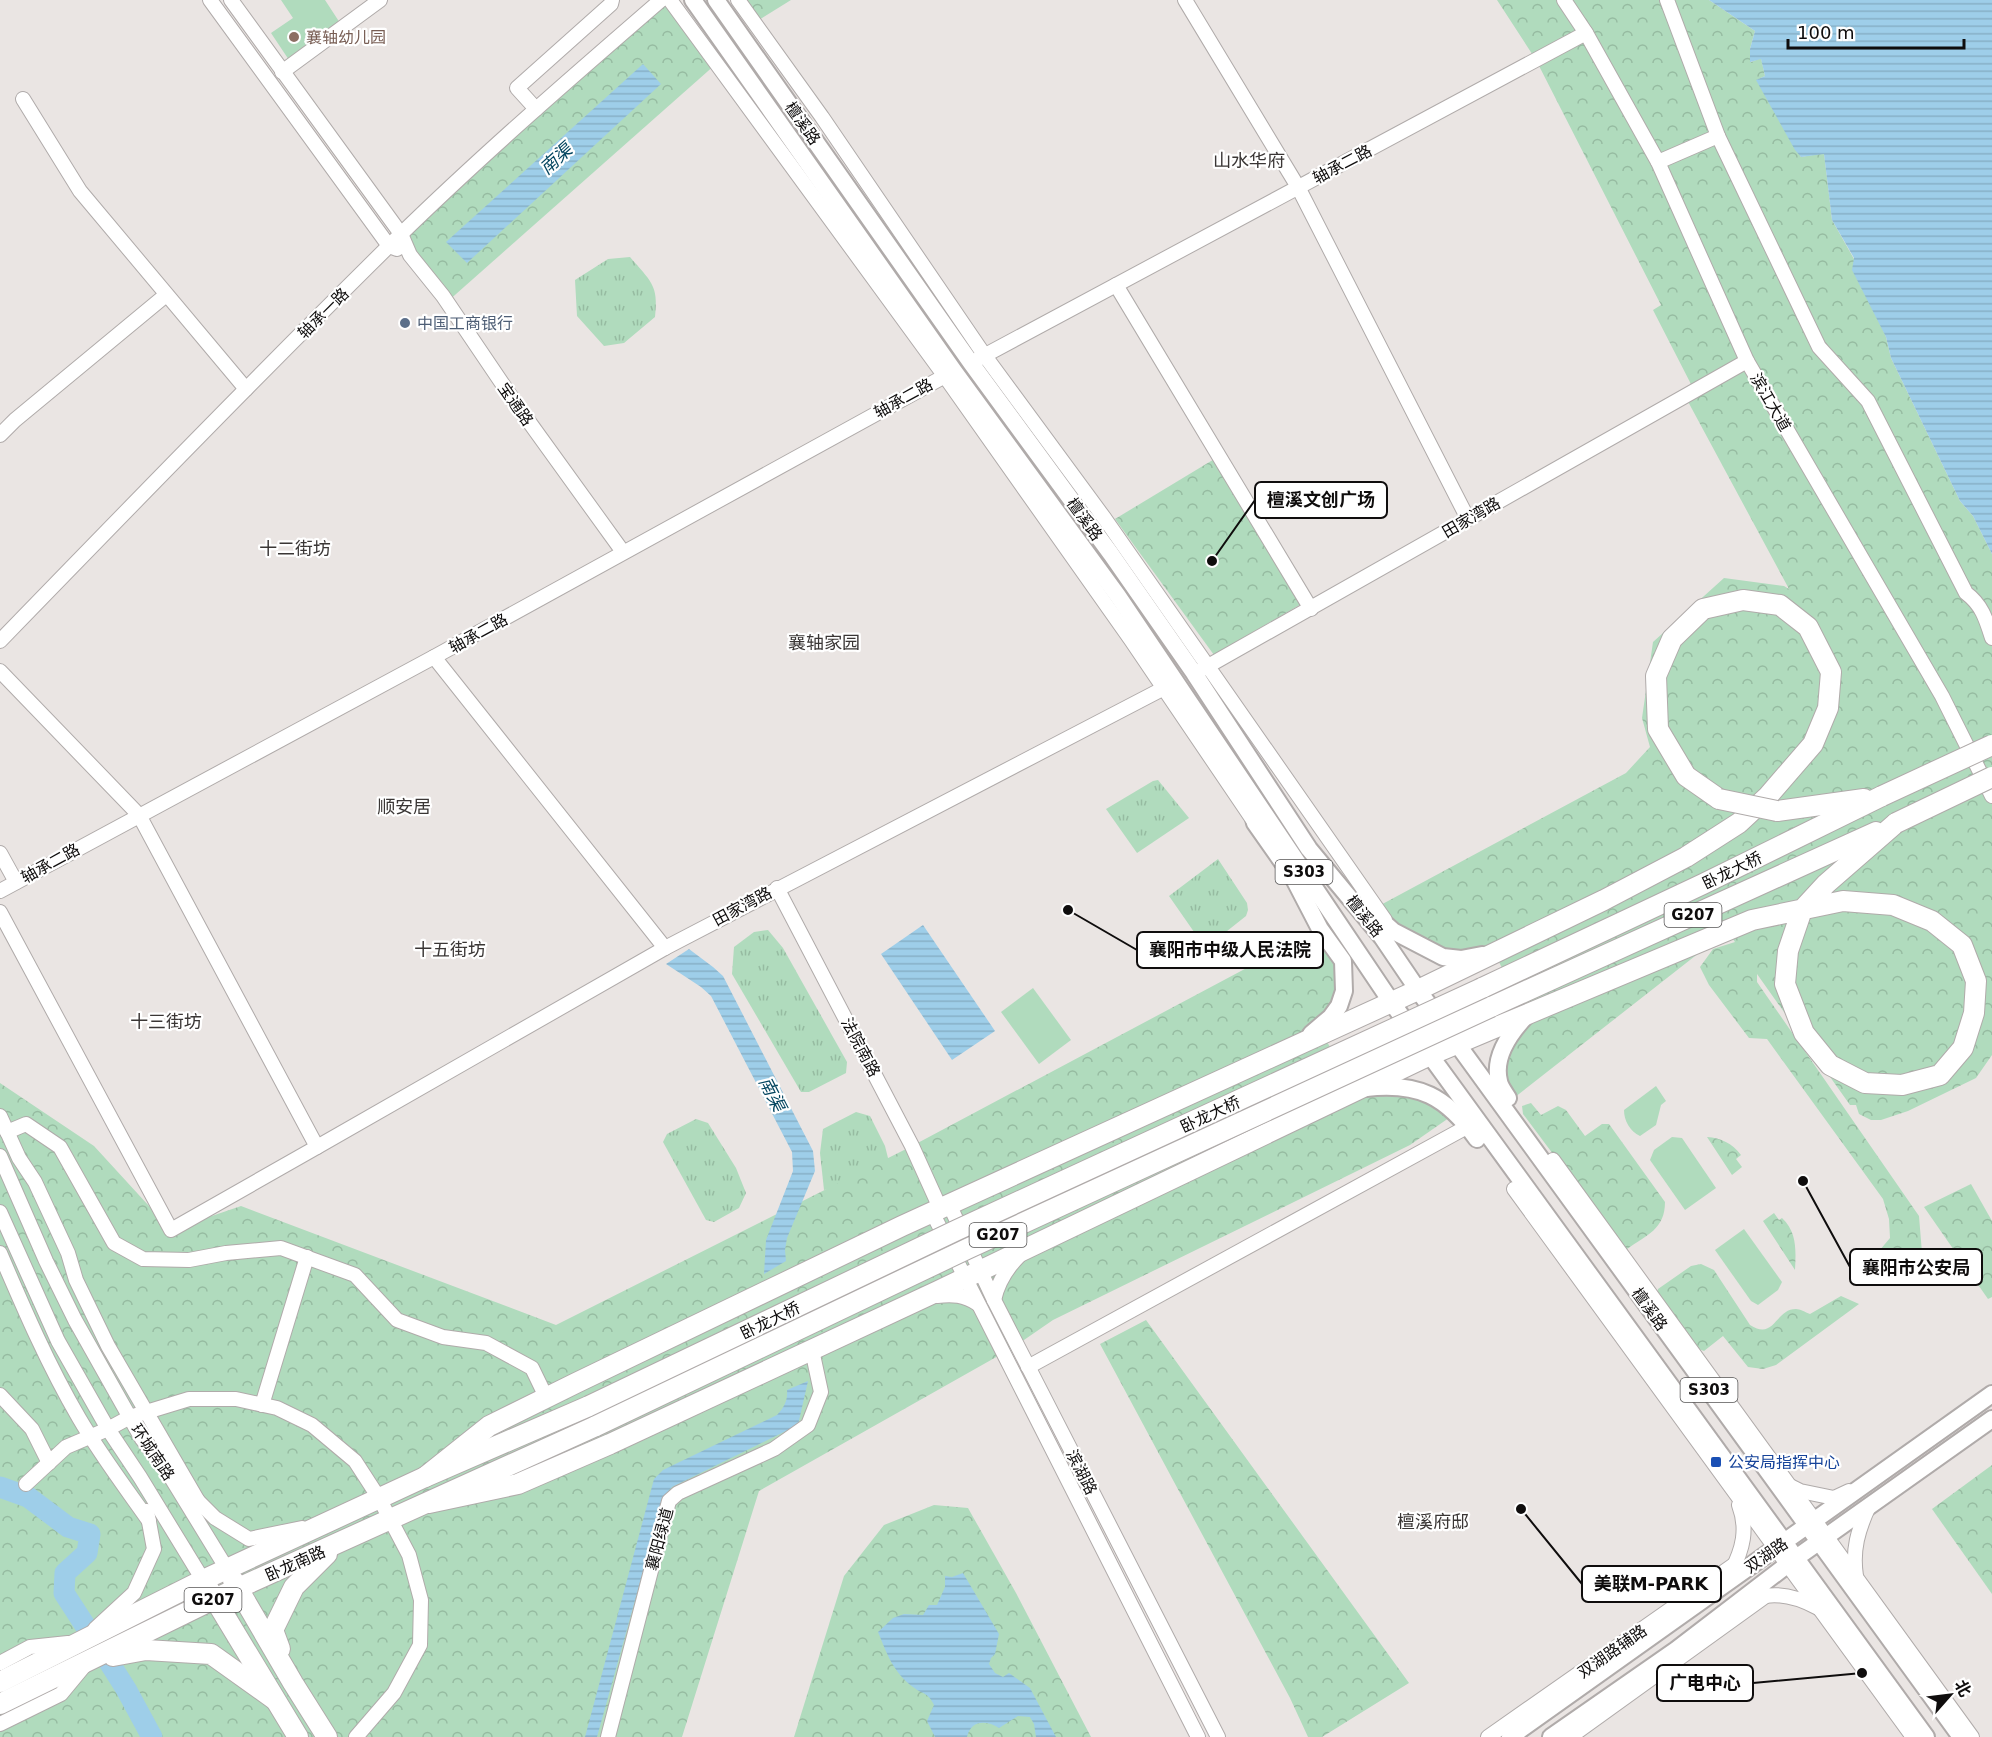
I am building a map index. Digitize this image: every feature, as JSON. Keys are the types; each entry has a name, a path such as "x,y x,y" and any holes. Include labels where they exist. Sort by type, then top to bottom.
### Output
{"highway":[{"path":"425,1477 489,1426 546,1397 940,1208 1392,1003 1604,900 1686,857 1739,823 1753,810 1761,803 1768,796 1813,744 1828,708 1831,672 1808,627 1780,605 1743,600 1703,609 1672,639 1656,676 1658,729 1686,776 1719,799 1754,806 1766,809 1777,811 1882,796"},
{"name":"卧龙大桥","path":"425,1477 589,1406 957,1230 1703,884 1992,745"},
{"name":"卧龙大桥","path":"429,1503 967,1249 1992,777"},
{"path":"429,1503 518,1484 610,1444 926,1297 1430,1055 1752,920 1797,910 1809,908 1820,906 1843,901 1893,905 1932,921 1962,945 1976,981 1974,1013 1963,1047 1940,1075 1902,1085 1865,1083 1830,1065 1804,1033 1785,984 1788,951 1802,910 1810,902 1826,884 1896,823"},
{"name":"卧龙南路","path":"0,1682 203,1580 425,1477"},
{"name":"卧龙南路","path":"0,1704 214,1599 429,1503"},
{"path":"293,1683 273,1630 294,1587 335,1545"},
{"name":"环城南路","path":"227,1569 327,1737"},
{"name":"环城南路","path":"203,1580 298,1737"},
{"path":"90,1660 146,1650 211,1654 274,1699"}],"main road":[{"name":"檀溪路","path":"693,0 949,373 1118,596 1169,685 1246,787 1392,1003 1430,1055 1473,1123 1538,1204 1791,1561 1926,1737"},
{"name":"檀溪路","path":"716,0 978,360 1111,554 1201,670 1317,858 1382,937 1418,990 1773,1478 1811,1523 1961,1737"},
{"path":"1246,787 1255,823 1293,878 1320,929 1343,961 1344,991 1339,1006 1319,1028 1285,1051"},
{"path":"1317,858 1360,902 1393,931 1443,957 1461,958 1494,952"},
{"path":"1526,1016 1512,1031 1503,1050 1498,1067 1499,1083 1553,1160 1563,1188"},
{"path":"1356,1089 1387,1086 1416,1090 1438,1098 1473,1123 1514,1189 1538,1204"},
{"name":"双湖路","path":"1510,1737 1992,1394"},
{"name":"双湖路","path":"1551,1737 1676,1650 1791,1561 1992,1419"}],"street":[{"path":"210,0 389,246"},
{"name":"宝通路","path":"231,0 401,234 410,255 442,296 514,401 623,552"},
{"path":"282,72 380,0"},
{"path":"536,109 517,88 611,4 612,0"},
{"name":"轴承一路","path":"0,641 401,234 536,109 661,0"},
{"path":"670,0 949,373"},
{"path":"738,0 822,117 978,360"},
{"path":"1185,0 1298,187 1468,519"},
{"name":"滨江大道","path":"1564,0 1586,33 1658,162 1747,361 1942,696 1992,796"},
{"path":"1667,0 1718,136 1819,348 1868,401 1966,592 1977,600 1983,609 1992,638"},
{"name":"轴承二路","path":"978,360 1586,33"},
{"path":"23,99 81,191 246,389"},
{"path":"1658,162 1718,136"},
{"name":"宝通路","path":"389,246 410,255"},
{"path":"1116,285 1311,609"},
{"path":"0,435 166,295"},
{"name":"田家湾路","path":"1201,670 1747,361"},
{"name":"轴承二路","path":"0,891 434,657 949,373"},
{"path":"434,657 664,948"},
{"path":"1201,670 1393,931"},
{"path":"0,671 139,815 317,1147"},
{"path":"1169,685 1255,823"},
{"name":"田家湾路","path":"0,912 171,1230 664,948 1169,685"},
{"path":"0,853 16,882"},
{"name":"法院南路","path":"777,888 912,1146 940,1208"},
{"path":"0,1116 19,1158 35,1182 68,1253 76,1280 108,1346 198,1501"},
{"path":"1028,1366 1473,1123"},
{"path":"7,1132 26,1124 60,1147 114,1243 142,1259 189,1260 226,1253 281,1248 356,1275 397,1320 443,1337 486,1343 532,1368 546,1397"},
{"name":"环城南路","path":"0,1156 46,1261 75,1320 142,1439 167,1471 227,1569"},
{"path":"1553,1160 1788,1485 1811,1523"},
{"path":"1514,1189 1736,1494 1780,1545"},
{"name":"滨湖路","path":"940,1208 973,1274 994,1300 1218,1737"},
{"name":"滨湖路","path":"940,1208 973,1274 979,1305 1198,1737"},
{"name":"环城南路","path":"0,1212 58,1341 108,1429 203,1580"},
{"path":"994,1300 997,1286 1005,1272 1025,1249"},
{"path":"0,1253 42,1351 90,1435 149,1521"},
{"path":"262,1405 307,1257"},
{"path":"926,1297 954,1294 968,1298 979,1305"},
{"path":"75,1320 108,1346"},
{"path":"58,1341 61,1385"},
{"name":"襄阳绿道","path":"608,1737 669,1502 678,1493 774,1449 808,1425 820,1392 812,1350"},
{"path":"0,1395 32,1429 49,1463"},
{"path":"26,1484 66,1447 130,1417 189,1399 236,1399 277,1408 312,1425 355,1461 379,1498 409,1555 421,1600 420,1645 393,1693 356,1737"},
{"path":"167,1471 215,1518 249,1539 327,1522"},
{"path":"0,1663 30,1647 80,1642 134,1593 154,1549 140,1477"},
{"path":"1773,1478 1800,1491 1834,1498 1867,1483"},
{"path":"1722,1586 1743,1544 1744,1519 1736,1494"},
{"path":"1856,1578 1855,1546 1859,1528 1869,1506"},
{"path":"1822,1539 1856,1578 1972,1737"},
{"path":"1791,1561 1819,1608 1913,1737"},
{"name":"双湖路辅路","path":"1488,1737 1735,1564"},
{"path":"1737,1604 1767,1595 1806,1601 1819,1608"},
{"path":"1570,1737 1767,1595"},
{"path":"0,1724 61,1694 90,1660"}],"green space":[{"path":"281,0 325,0 340,23 289,60 271,33 293,18"},
{"path":"670,0 716,64 447,302 401,234"},
{"path":"738,0 791,0 754,23"},
{"path":"1497,0 1709,0 1755,31 1750,49 1751,62 1761,58 1765,76 1757,80 1801,157 1824,153 1832,220 1854,259 1886,337 1891,358 1960,501 1973,516 1992,554 1992,1055 1976,1078 1908,1111 1881,1120 1871,1120 1859,1114 1856,1105 1850,1105 1757,974 1757,982 1919,1216 1922,1253 1901,1272 1878,1276 1874,1257 1890,1238 1889,1219 1883,1199 1767,1039 1749,1038 1709,985 1700,967 1713,949 1735,942 1727,931 1510,1101 1498,1067 1526,1016 1494,952 1461,959 1396,935 1375,908 1626,773 1650,747 1642,718 1653,642 1724,578 1784,586 1789,589 1685,396 1694,390 1653,310 1661,305 1536,60"},
{"path":"630,257 652,284 656,297 655,317 624,343 604,346 577,316 575,280 608,259"},
{"path":"1216,458 1303,603 1214,655 1115,519"},
{"path":"1158,780 1189,818 1137,853 1106,809"},
{"path":"1218,859 1247,903 1248,910 1246,916 1212,943 1208,952 1169,896"},
{"path":"1320,929 1343,961 1344,991 1319,1029 1356,1089 1387,1086 1456,1113 1410,1145 1053,1320 1014,1347 759,1491 682,1737 0,1737 0,1083 94,1146 171,1230 241,1206 556,1325 912,1146"},
{"path":"768,930 783,948 847,1062 846,1073 809,1092 801,1092 732,974 734,947 754,932"},
{"path":"1033,988 1071,1040 1039,1064 1001,1012"},
{"path":"1656,1086 1666,1101 1661,1105 1656,1125 1640,1136 1628,1125 1624,1110"},
{"path":"1531,1103 1541,1115 1558,1106 1566,1110 1585,1136 1602,1124 1609,1124 1665,1202 1662,1219 1654,1230 1627,1249 1621,1245 1523,1114 1522,1106"},
{"path":"856,1112 870,1116 885,1146 893,1178 824,1190 820,1153 823,1129"},
{"path":"696,1119 708,1123 736,1168 746,1193 739,1208 714,1222 706,1220 663,1142 667,1134"},
{"path":"1672,1137 1682,1138 1716,1188 1685,1210 1650,1160 1654,1150"},
{"path":"1707,1137 1722,1140 1734,1147 1741,1155 1736,1159 1742,1167 1732,1175"},
{"path":"1971,1184 1992,1221 1992,1297 1988,1299 1924,1207"},
{"path":"1774,1213 1779,1220 1782,1218 1787,1223 1793,1235 1795,1270 1763,1221"},
{"path":"1744,1229 1782,1282 1778,1290 1758,1305 1751,1301 1715,1250"},
{"path":"1701,1264 1714,1270 1750,1325 1758,1329 1770,1327 1789,1310 1798,1309 1810,1314 1841,1296 1859,1304 1776,1365 1763,1369 1748,1367 1723,1336 1704,1351 1696,1348 1657,1295 1658,1289 1691,1266"},
{"path":"1146,1320 1409,1683 1322,1737 1308,1737 1290,1698 1100,1344"},
{"path":"1992,1465 1992,1594 1932,1509"},
{"path":"934,1505 968,1508 1016,1593 1091,1737 794,1737 844,1576 884,1525"}],"water":[{"path":"1709,0 1992,0 1992,554 1973,516 1960,501 1891,358 1886,337 1852,270 1854,258 1832,220 1824,154 1801,157 1795,150 1756,80 1765,76 1761,59 1750,62 1750,49 1755,31"},
{"name":"南渠","path":"643,64 661,84 467,263 446,242"},
{"path":"923,925 995,1031 952,1060 881,954"},
{"path":"689,949 723,976 813,1151 815,1171 787,1238 786,1261 764,1274 766,1240 793,1171 792,1152 711,996 666,964"},
{"path":"808,1381 798,1425 672,1487 664,1496 597,1737 585,1737 654,1479 663,1470 777,1415 785,1404 787,1390"},
{"path":"963,1573 999,1634 995,1654 989,1664 995,1673 1003,1677 1009,1673 1030,1688 1056,1737 1036,1737 1034,1724 1030,1717 1018,1716 999,1728 984,1723 975,1725 967,1737 935,1737 927,1721 934,1705 927,1695 900,1675 891,1662 878,1632 893,1618 904,1614 923,1615 929,1605 937,1605 945,1587 945,1576 952,1577"}],"waterway":[{"path":"0,1487 28,1497 68,1527 90,1534 87,1553 65,1573 64,1593 86,1627"},
{"path":"107,1659 152,1737"}],"place":[{"name":"襄轴幼儿园","path":"294,37"},
{"name":"中国工商银行","path":"405,323"},
{"name":"檀溪文创广场","path":"1212,561"},
{"name":"襄阳市中级人民法院","path":"1068,910"},
{"name":"襄阳市公安局","path":"1803,1181"},
{"name":"公安局指挥中心","path":"1716,1462"},
{"name":"美联M-PARK","path":"1521,1509"},
{"name":"广电中心","path":"1862,1673"}],"district":[{"name":"山水华府","path":"1249,161"},
{"name":"十二街坊","path":"295,549"},
{"name":"襄轴家园","path":"824,643"},
{"name":"顺安居","path":"404,807"},
{"name":"十五街坊","path":"450,950"},
{"name":"十三街坊","path":"166,1022"},
{"name":"檀溪府邸","path":"1433,1522"}]}
